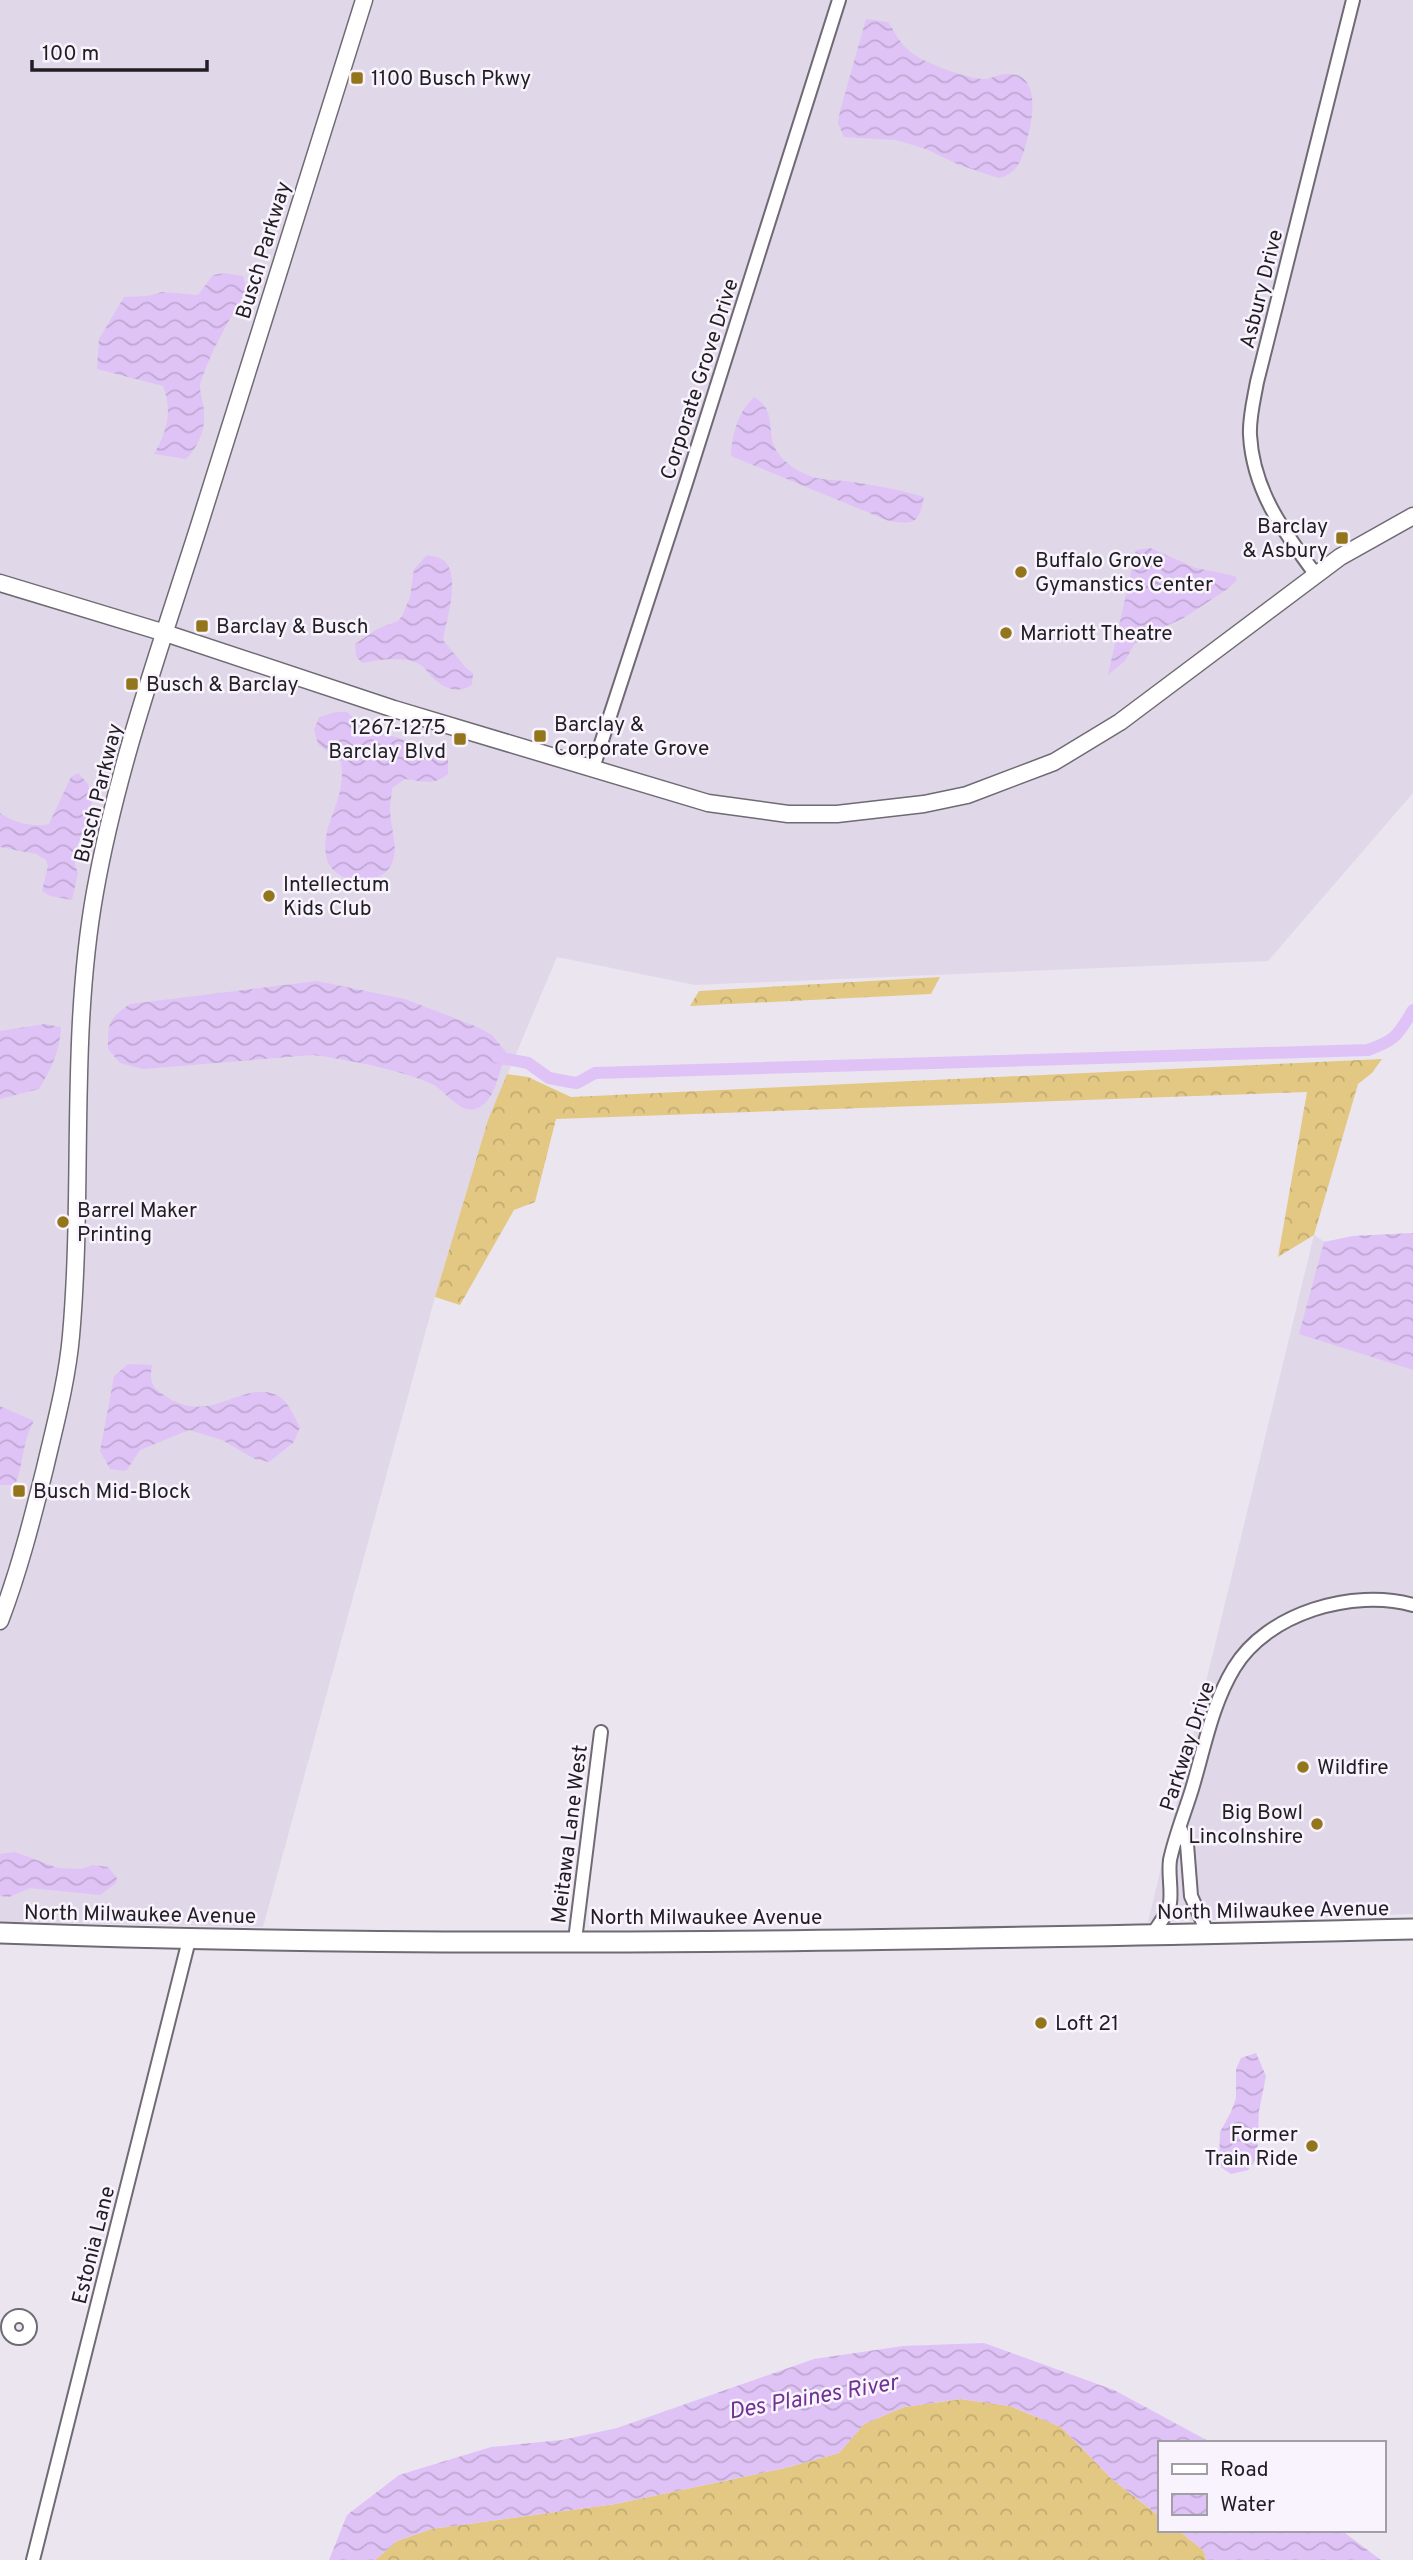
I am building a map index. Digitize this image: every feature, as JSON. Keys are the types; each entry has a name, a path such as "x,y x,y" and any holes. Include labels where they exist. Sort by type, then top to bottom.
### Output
{"main road":[{"name":"North Milwaukee Avenue","path":"0,1933 189,1940 575,1940 1152,1935 1413,1929"}],"street":[{"name":"Busch Parkway","path":"0,1621 36,1503 58,1414 70,1342 76,1246 84,961 94,893 122,772 364,0"},
{"name":"Corporate Grove Drive","path":"593,768 687,483 839,0"},
{"name":"Asbury Drive","path":"1316,575 1267,505 1258,479 1250,434 1257,382 1353,0"},
{"path":"0,583 165,633 394,709 708,803 788,814 837,814 878,811 967,795 1054,762 1164,691 1340,557 1413,516"},
{"name":"Parkway Drive","path":"1152,1935 1170,1905 1170,1862 1217,1704 1234,1667 1256,1642 1305,1612 1336,1602 1370,1599 1413,1605"},
{"name":"Meitawa Lane West","path":"575,1940 601,1732"},
{"name":"Parkway Drive","path":"1180,1828 1187,1844 1191,1896 1208,1934"},
{"name":"Estonia Lane","path":"33,2560 189,1940"}],"shaded area":[{"path":"0,0 1413,0 1413,793 1268,961 695,985 557,957 488,1120 435,1297 263,1927 0,1922"},
{"path":"1413,1233 1413,1914 1148,1922 1314,1235 1325,1242 1353,1236"}],"green space":[{"path":"940,977 931,994 690,1006 699,991"},
{"path":"1382,1059 1372,1073 1358,1084 1314,1235 1278,1257 1307,1092 556,1119 535,1202 514,1210 460,1305 435,1297 488,1120 507,1074 528,1077 571,1097"},
{"path":"961,2399 1010,2406 1061,2427 1113,2480 1158,2515 1158,2532 1180,2532 1204,2551 1206,2560 375,2560 397,2541 431,2529 615,2504 785,2468 839,2453 864,2424 904,2407"}],"water":[{"path":"866,19 888,22 907,49 942,68 981,79 1007,74 1026,81 1032,100 1031,124 1018,166 998,178 896,140 844,137 838,123 840,111"},
{"path":"224,273 243,276 247,290 206,366 200,391 204,419 199,441 186,459 154,454 167,421 168,404 163,386 97,369 99,339 124,297 162,292 198,295 213,275"},
{"path":"754,397 762,403 769,416 774,446 791,466 816,478 875,486 924,497 917,518 904,523 889,521 731,456 737,424"},
{"path":"1150,548 1196,568 1235,576 1237,580 1182,619 1147,634 1133,646 1125,661 1108,675 1136,550"},
{"path":"427,555 443,560 449,567 452,586 443,640 473,673 472,685 467,688 452,689 442,685 417,663 390,659 362,663 356,656 355,644 377,629 398,621 402,616 410,597 414,569"},
{"path":"347,712 366,728 441,751 448,758 448,774 443,778 428,782 405,779 392,788 390,809 394,857 386,872 367,880 346,878 336,873 326,855 327,832 338,800 342,776 341,762 318,744 314,730 319,717"},
{"path":"78,773 88,784 92,799 90,819 75,850 78,873 72,900 50,896 42,891 48,866 46,860 36,854 0,847 0,813 23,823 49,824 71,777"},
{"path":"317,981 405,999 475,1026 492,1035 514,1062 502,1065 486,1102 475,1109 469,1109 458,1105 434,1085 422,1080 375,1066 326,1057 313,1055 143,1069 120,1063 108,1049 111,1022 130,1004"},
{"path":"45,1024 61,1027 54,1060 39,1089 0,1099 0,1031"},
{"path":"1413,1233 1413,1370 1299,1334 1324,1242 1353,1236"},
{"path":"128,1364 152,1365 152,1381 157,1390 178,1403 194,1407 209,1406 248,1393 261,1392 279,1396 287,1403 300,1427 294,1442 269,1462 255,1459 222,1440 189,1430 140,1450 126,1471 110,1469 100,1451 114,1376"},
{"path":"0,1406 34,1421 27,1436 15,1485 0,1485"},
{"path":"15,1852 58,1868 81,1869 93,1865 108,1867 117,1878 116,1883 100,1895 30,1888 9,1897 0,1896 0,1854"},
{"path":"1256,2053 1266,2076 1259,2111 1257,2158 1248,2170 1231,2174 1219,2166 1220,2132 1236,2098 1236,2069 1241,2058"},
{"name":"Des Plaines River","path":"984,2343 1114,2390 1208,2441 1158,2441 1158,2515 1113,2480 1061,2427 1010,2406 960,2399 904,2407 864,2424 839,2453 785,2468 615,2504 431,2529 397,2541 375,2560 329,2560 347,2515 399,2475 491,2447 562,2440 617,2428 814,2359 903,2346"},
{"path":"1180,2532 1344,2532 1381,2560 1206,2560 1204,2551"}],"waterway":[{"path":"497,1057 528,1063 549,1078 577,1083 595,1073 1368,1050 1395,1036 1413,1010"}],"place":[{"name":"1100 Busch Pkwy","path":"357,78"},
{"name":"Barclay & Asbury","path":"1342,538"},
{"name":"Buffalo Grove Gymanstics Center","path":"1021,572"},
{"name":"Barclay & Busch","path":"202,626"},
{"name":"Marriott Theatre","path":"1006,633"},
{"name":"Busch & Barclay","path":"132,684"},
{"name":"Barclay & Corporate Grove","path":"540,736"},
{"name":"1267-1275 Barclay Blvd","path":"460,739"},
{"name":"Intellectum Kids Club","path":"269,896"},
{"name":"Barrel Maker Printing","path":"63,1222"},
{"name":"Busch Mid-Block","path":"19,1491"},
{"name":"Wildfire","path":"1303,1767"},
{"name":"Big Bowl Lincolnshire","path":"1317,1824"},
{"name":"Loft 21","path":"1041,2023"},
{"name":"Former Train Ride","path":"1312,2146"}]}
